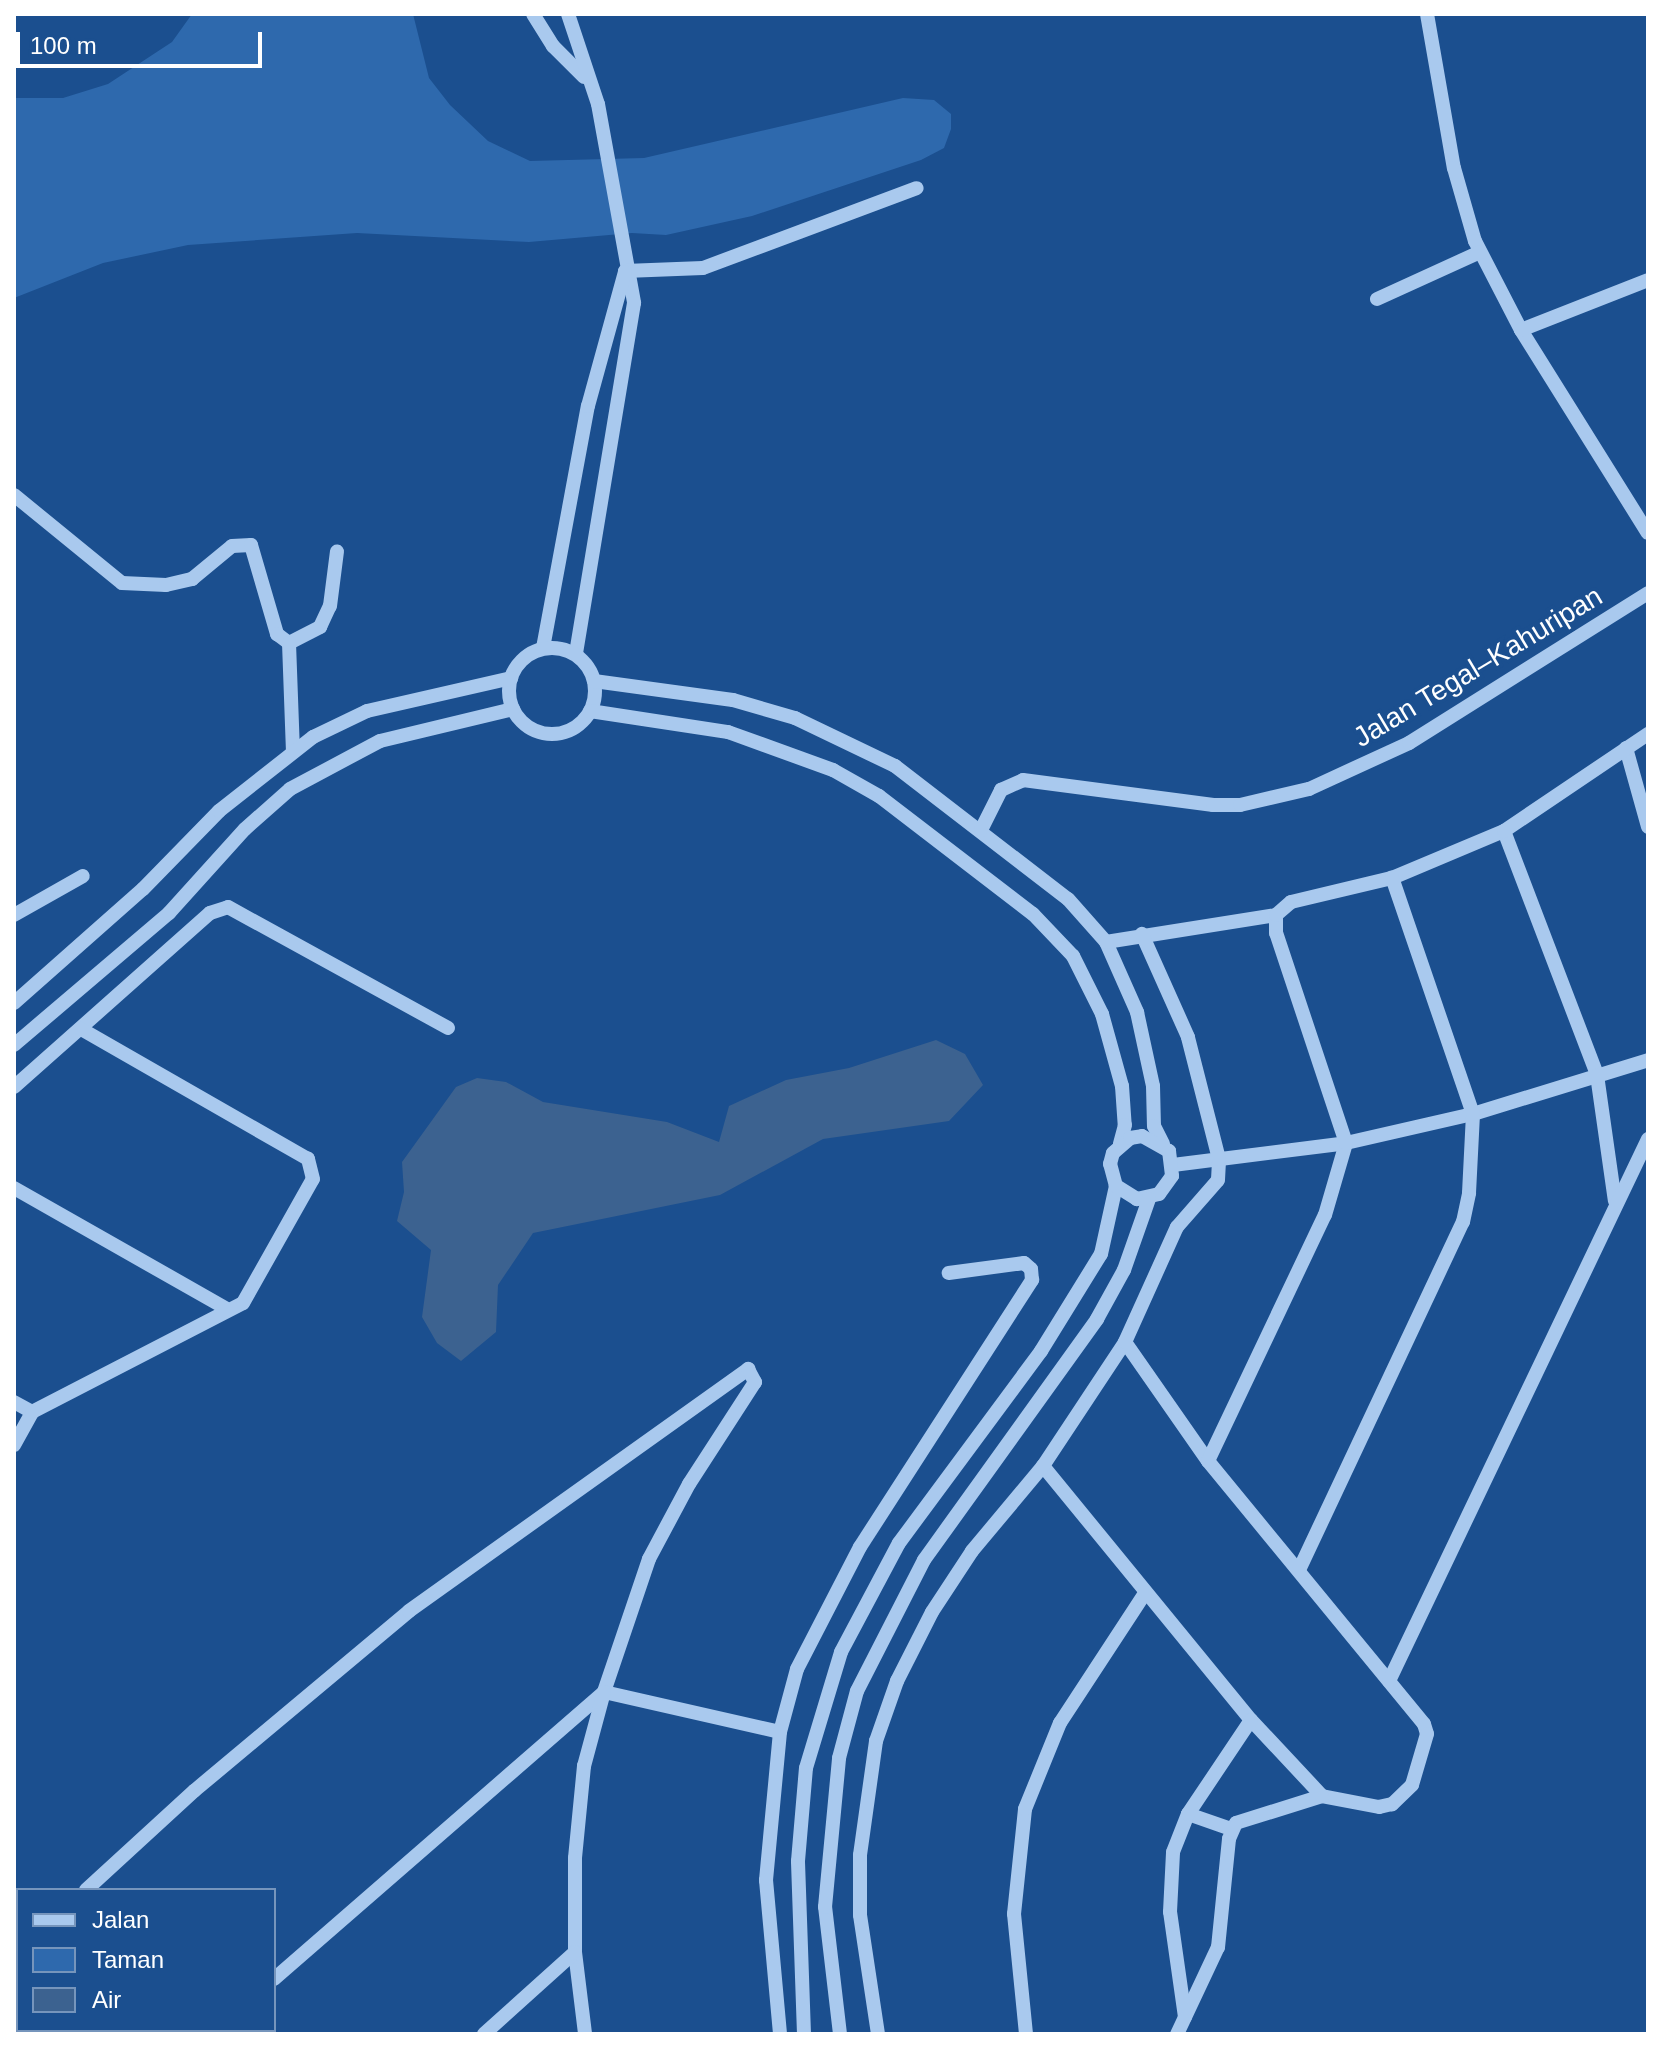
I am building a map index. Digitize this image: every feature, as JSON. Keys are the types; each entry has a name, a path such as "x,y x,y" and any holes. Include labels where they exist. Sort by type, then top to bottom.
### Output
{"street":[{"path":"533,14 553,46 587,80"},
{"path":"568,14 604,130 625,271 634,303 576,654 594,681 590,711 576,726 558,734 538,732 513,709 511,678 523,659 543,648 576,654"},
{"path":"1427,14 1462,207 1480,252 1521,330 1648,533"},
{"path":"625,271 703,268 917,188"},
{"path":"1377,299 1480,252"},
{"path":"543,648 588,406 625,271"},
{"path":"1521,330 1648,280"},
{"path":"14,495 122,583 166,585 192,579 232,546 251,545 277,634 289,643"},
{"path":"289,643 320,627 330,606 337,551"},
{"name":"Jalan Tegal–Kahuripan","path":"981,830 1001,790 1023,780 1213,805 1240,805 1309,789 1409,743 1648,593"},
{"path":"289,643 293,752"},
{"path":"14,1003 143,889 219,811 293,752 367,711 511,678"},
{"path":"594,681 733,700 795,718 895,766 1068,899 1106,942 1137,1012 1153,1086 1154,1126 1173,1165 1168,1186 1149,1199 1124,1270 1097,1319 924,1560 857,1691 836,1774 825,1907 840,2034"},
{"path":"14,1045 169,913 245,829 290,789 380,741 513,709"},
{"path":"590,711 728,732 833,770 879,796 1033,914 1073,956 1102,1014 1122,1086 1125,1125 1110,1164 1116,1186 1101,1254 1041,1351 899,1543 841,1652 806,1768 798,1861 804,2034"},
{"path":"1106,942 1276,915 1291,902 1392,878 1504,831 1648,734"},
{"path":"1626,748 1648,827"},
{"path":"1504,831 1597,1075 1615,1201"},
{"path":"14,915 83,876"},
{"path":"1299,1570 1463,1222 1473,1114 1392,878"},
{"path":"14,1087 210,913 228,907 448,1028"},
{"path":"1208,1461 1325,1215 1346,1143 1276,933 1276,915"},
{"path":"878,2034 860,1915 861,1841 876,1741 897,1681 932,1612 972,1551 1043,1466 1125,1342 1177,1227 1218,1180 1219,1159 1188,1037 1142,934"},
{"path":"14,1445 32,1412 225,1308 243,1303 313,1179 312,1164 81,1029"},
{"path":"1173,1165 1346,1143 1473,1114 1648,1060"},
{"path":"1120,1144 1142,1136 1164,1145"},
{"path":"1389,1681 1615,1201 1648,1139"},
{"path":"1116,1186 1125,1195 1149,1199"},
{"path":"14,1188 225,1308"},
{"path":"780,2034 766,1880 780,1732 797,1669 860,1547 1032,1280 1031,1269 1024,1263 949,1273"},
{"path":"1125,1342 1208,1461 1389,1681 1427,1734 1412,1785 1401,1799 1379,1807 1322,1796 1243,1818 1231,1829 1218,1947 1177,2034"},
{"path":"88,1888 194,1791 409,1611 748,1369 755,1382 689,1484 649,1559 604,1692 578,1811 575,1952 585,2034"},
{"path":"14,1402 32,1412"},
{"path":"1043,1466 1251,1720 1322,1796"},
{"path":"1026,2034 1014,1914 1025,1809 1060,1723 1145,1593"},
{"path":"604,1692 780,1732"},
{"path":"276,1977 604,1692"},
{"path":"1185,2017 1170,1878 1178,1833 1251,1720"},
{"path":"1188,1814 1231,1829"},
{"path":"484,2034 575,1952"}],"green space":[{"path":"192,14 413,14 429,78 450,105 488,141 530,161 644,158 903,98 934,100 951,114 951,129 944,148 921,160 752,216 666,235 632,233 529,242 357,233 188,245 103,263 14,298 14,98 63,98 108,84 172,42"}],"water":[{"path":"936,1040 965,1054 983,1085 949,1121 823,1139 720,1195 533,1233 498,1285 496,1332 461,1361 437,1343 422,1317 431,1250 397,1221 404,1192 402,1162 456,1087 477,1078 506,1082 543,1102 667,1122 719,1142 729,1106 786,1080 849,1068"}]}
